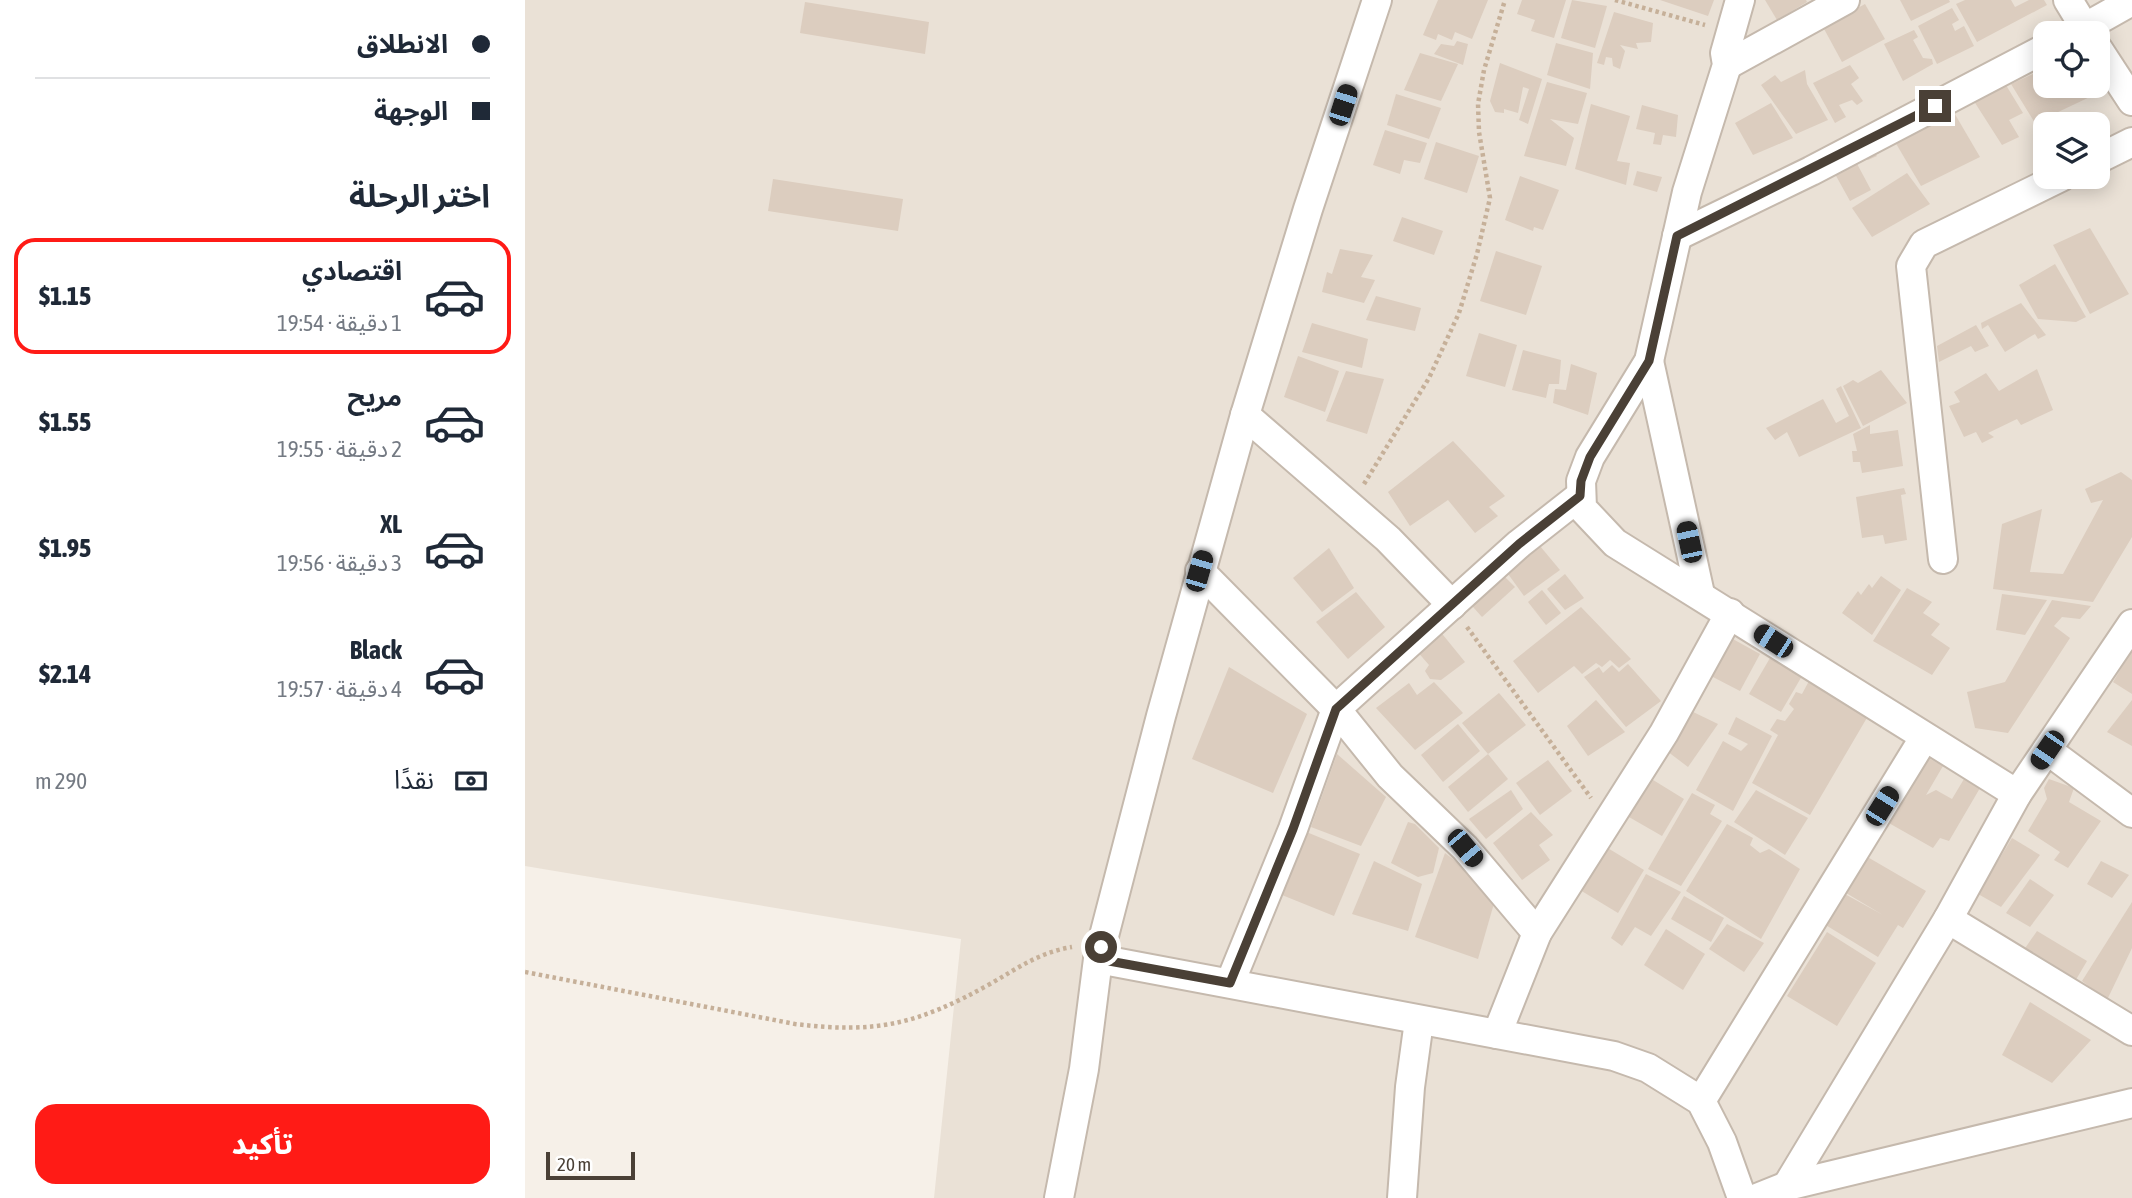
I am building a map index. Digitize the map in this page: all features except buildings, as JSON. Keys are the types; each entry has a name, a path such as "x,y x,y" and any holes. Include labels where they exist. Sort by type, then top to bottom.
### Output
{"street":[{"path":"1059,1198 1084,1069 1100,953 1199,571 1308,209 1377,0"},
{"path":"1741,0 1687,192 1649,361 1590,457 1581,481 1582,508 1593,523 1615,543 2017,794"},
{"path":"1726,59 1846,0"},
{"path":"2068,0 2079,21"},
{"path":"2106,21 2132,1"},
{"path":"1677,236 1811,171 2033,55"},
{"path":"2110,69 2132,101"},
{"path":"2110,153 2132,142"},
{"path":"1943,559 1911,266 1924,244 2036,189"},
{"path":"1649,361 1700,594"},
{"path":"1245,415 1388,539 1452,605"},
{"path":"1230,983 1293,829 1336,709 1519,544 1580,496"},
{"path":"1199,571 1336,709 1390,776 1465,848 1537,933"},
{"path":"1497,1034 1537,933 1664,733 1730,613"},
{"path":"1787,1186 1948,919 2017,794 2132,624"},
{"path":"1701,1101 1924,738"},
{"path":"2047,750 2132,813"},
{"path":"1948,919 2132,1031"},
{"path":"1100,953 1230,983 1419,1021 1614,1056 1648,1068 1701,1101 1722,1142 1742,1198"},
{"path":"1402,1198 1410,1087 1419,1021"},
{"path":"1757,1198 1787,1186 2132,1103"}],"path":[{"path":"1351,506 1429,378 1459,313 1477,254 1490,198 1479,132 1478,104 1484,70 1505,0"},
{"path":"1615,0 1710,27 1726,59"},
{"path":"1452,605 1609,821"},
{"path":"525,972 795,1024 837,1029 872,1028 913,1021 952,1004 1041,954 1075,946 1100,953"}],"shaded area":[{"path":"525,0 2132,0 2132,1198 934,1198 961,939 525,866"}],"route":[{"path":"1101,947 1098,959 1230,983 1293,829 1336,709 1519,544 1580,496 1581,481 1590,457 1649,361 1677,236 1811,171 1935,106"}]}
